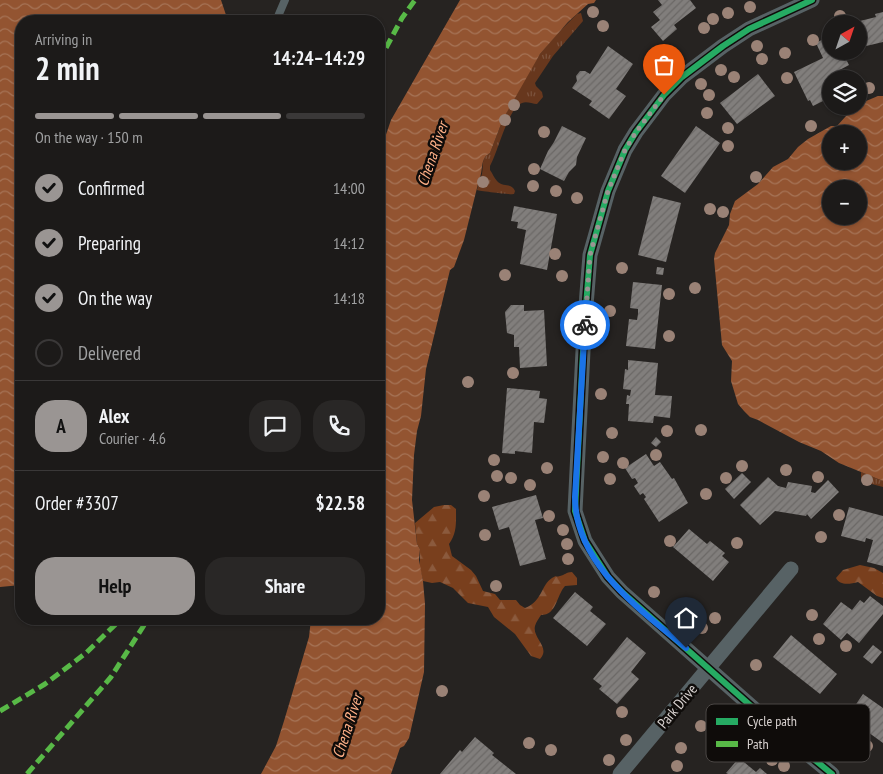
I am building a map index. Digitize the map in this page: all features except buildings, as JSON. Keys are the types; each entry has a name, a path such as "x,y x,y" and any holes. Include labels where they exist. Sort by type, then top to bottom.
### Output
{"street":[{"path":"748,704 622,592 608,577 585,541 575,511 584,329 590,255 608,191 625,150 664,95 694,67 749,29 812,0"},
{"name":"Park Drive","path":"620,774 791,568"},
{"path":"816,762 829,773"}],"lane":[{"path":"279,15 285,0"}],"green space":[{"path":"581,13 583,21 553,56 535,83 542,92 543,97 537,104 522,103 512,113 490,166 490,170 496,180 513,188 514,194 477,190 484,160 490,153 503,119 529,71 540,54 558,33 577,14"},
{"path":"861,472 883,481 883,487 864,482 861,478"},
{"path":"451,505 456,509 455,532 449,544 452,556 471,570 483,591 495,594 500,600 516,600 525,608 535,602 548,581 554,577 572,572 577,578 577,585 565,586 550,612 541,615 536,623 536,635 543,650 543,655 540,659 531,656 515,634 494,617 488,607 468,603 453,588 440,582 423,581 415,523 434,507"},
{"path":"860,565 874,568 883,573 883,598 877,596 858,582 843,583 836,578 843,570"}],"water":[{"path":"0,0 221,0 226,15 15,15 15,586 0,587"},
{"name":"Chena River","path":"460,0 596,0 594,3 588,4 568,22 540,54 503,119 490,153 484,158 464,240 454,267 450,270 426,369 421,416 414,455 412,500 417,544 420,549 419,560 425,604 424,672 409,738 404,746 400,748 391,774 261,774 276,746 309,637 310,625 385,625 385,138 391,120"},
{"path":"883,96 883,481 839,463 821,451 750,417 738,404 731,381 732,361 722,345 714,259 715,253 729,225 730,214 735,201 758,184 773,167 788,159 798,147 822,131 822,170 867,170 867,125 838,125 847,115 867,115 867,101"}],"marked path":[{"path":"385,50 402,18 415,0"},
{"path":"0,711 45,684 86,653 115,625"},
{"path":"27,774 111,677 144,625"}],"cycle path":[{"path":"749,704 622,592 608,577 585,541 575,511 584,331 590,255 608,191 625,150 664,95 682,77 749,29 812,0"},
{"path":"817,762 832,774"}],"way so far":[{"path":"585,325 590,255 608,191 625,150 664,95"}],"route":[{"path":"585,325 575,497 575,511 579,526 585,541 608,577 622,592 686,648"}]}
